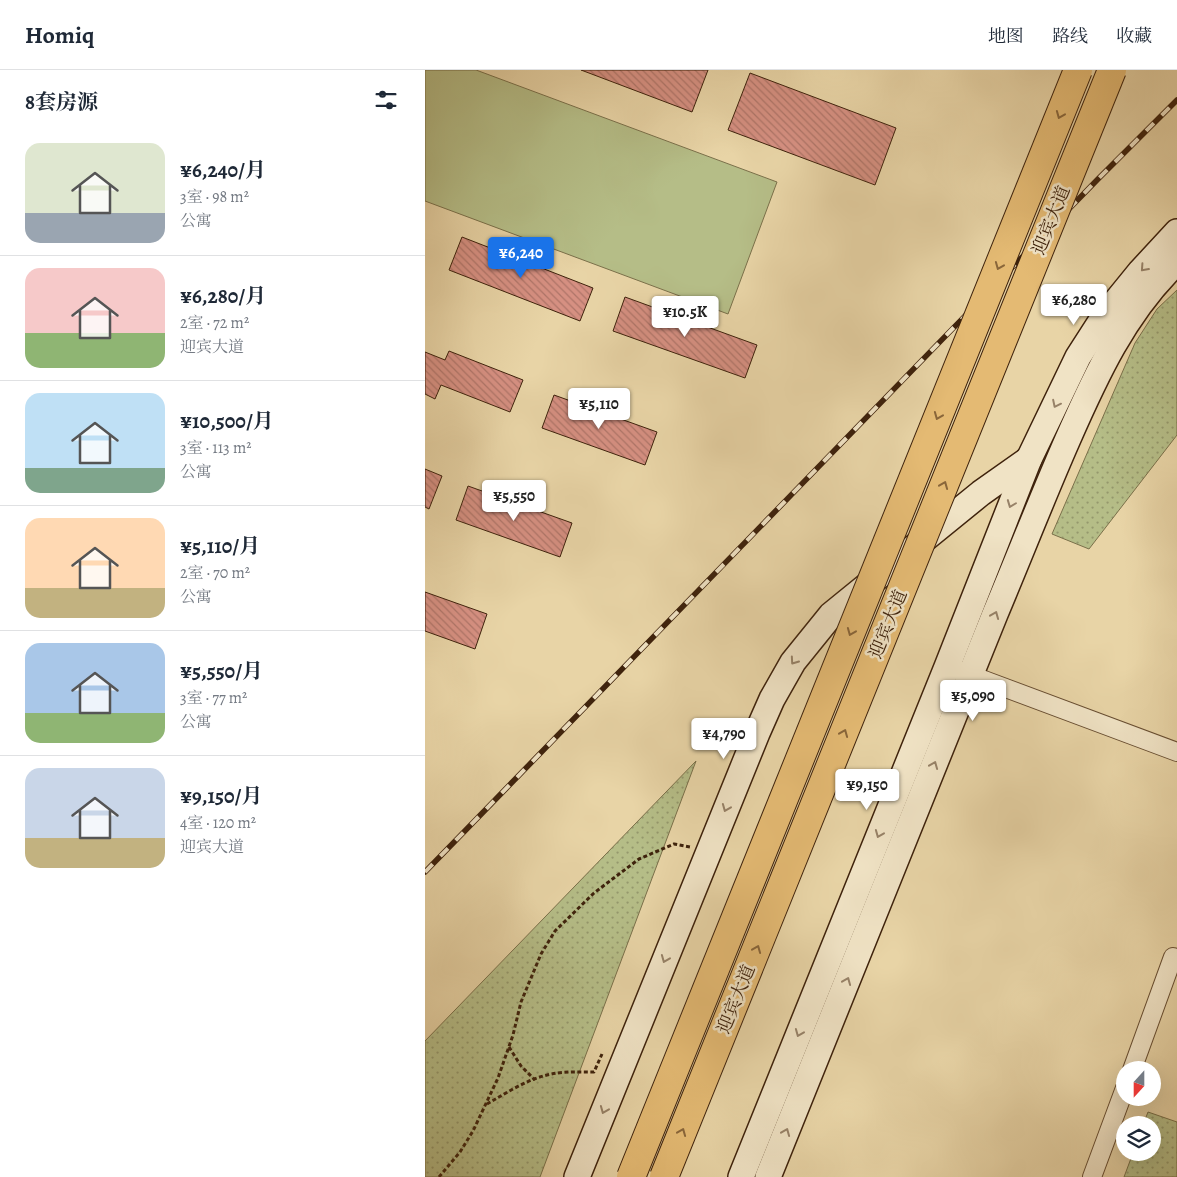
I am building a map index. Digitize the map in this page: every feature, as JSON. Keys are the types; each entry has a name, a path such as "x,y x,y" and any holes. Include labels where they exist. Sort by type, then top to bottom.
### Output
{"main road":[{"path":"631,1177 1079,70"},
{"name":"迎宾大道","path":"664,1177 1112,70"},
{"path":"741,1177 1029,459 1078,357 1105,315 1140,272 1177,232"},
{"path":"768,1177 970,675 1059,460 1105,358 1136,309 1153,287 1177,262"},
{"path":"577,1177 772,699 793,662 831,615 981,493 1029,459"}],"street":[{"path":"947,667 1177,752"},
{"path":"1135,1061 1173,957 1177,959"},
{"path":"1092,1177 1118,1106"}],"path":[{"path":"439,1177 460,1152 473,1132 498,1078 509,1047 521,1002 541,954 555,931 574,911 639,859 674,844 709,851"},
{"path":"486,1104 545,1075 567,1072 594,1072 605,1045"},
{"path":"509,1047 521,1066 535,1080"}],"green space":[{"path":"425,70 476,70 777,182 728,314 425,201"},
{"path":"1177,290 1177,435 1089,549 1052,534 1135,343 1157,309"},
{"path":"696,761 540,1177 425,1177 425,1041"},
{"path":"1148,1112 1160,1116 1146,1116"},
{"path":"1161,1116 1177,1122 1177,1177 1124,1177 1130,1161 1161,1161"}],"building":[{"path":"581,70 708,70 692,112"},
{"path":"750,73 896,128 875,185 728,130"},
{"path":"462,237 593,288 580,321 449,270"},
{"path":"625,297 757,345 745,378 613,331"},
{"path":"449,351 523,380 510,412 441,385 435,399 425,394 425,352 445,360"},
{"path":"554,395 657,432 645,465 542,428"},
{"path":"425,469 442,476 429,509 425,507"},
{"path":"468,486 572,523 560,557 456,520"},
{"path":"425,592 487,614 475,649 425,631"}],"railway":[{"path":"425,872 1177,100"}]}
